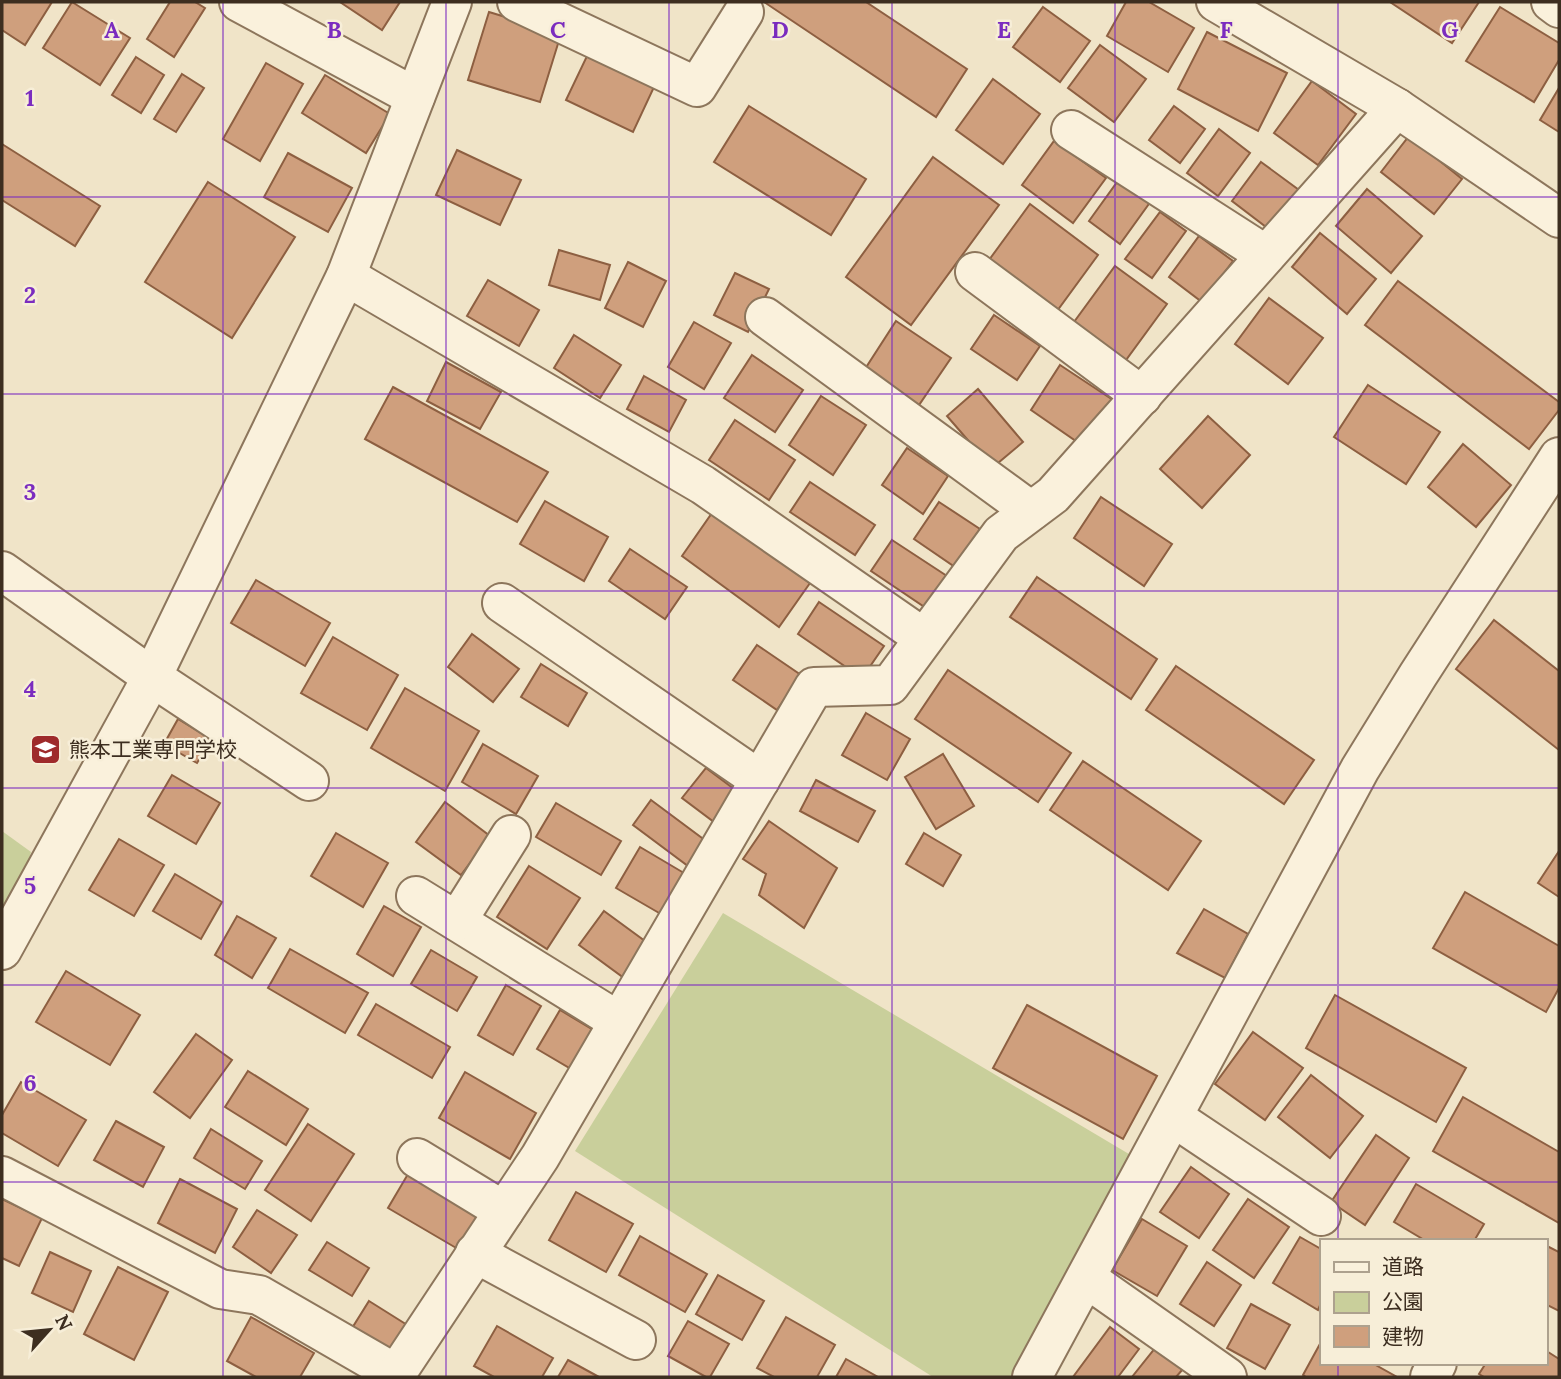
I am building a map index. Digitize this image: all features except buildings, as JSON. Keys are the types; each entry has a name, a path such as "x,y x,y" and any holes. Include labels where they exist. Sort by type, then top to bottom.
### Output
{"street":[{"path":"239,2 415,97"},
{"path":"2,950 152,677 346,276 452,2"},
{"path":"516,2 697,87 744,12"},
{"path":"1216,2 1397,108 1559,218"},
{"path":"1551,2 1559,8"},
{"path":"2,1176 220,1289 259,1295 396,1376 540,1157 814,688 890,685 1001,534 1053,495 1397,108"},
{"path":"1071,130 1266,255"},
{"path":"975,272 1142,396"},
{"path":"346,276 703,485 924,638"},
{"path":"765,317 1031,512"},
{"path":"1032,1377 1360,769 1425,663 1559,457"},
{"path":"2,571 152,677 309,781"},
{"path":"502,603 760,780"},
{"path":"457,921 511,835"},
{"path":"416,895 618,1021"},
{"path":"1173,1116 1321,1216"},
{"path":"417,1158 504,1210"},
{"path":"475,1253 636,1340"},
{"path":"1086,1278 1227,1377"}],"green space":[{"path":"2,831 31,852 26,871 2,912"},
{"path":"723,913 1134,1157 1019,1377 933,1377 575,1151"}],"place":[{"name":"熊本工業専門学校","path":"46,750"}]}
